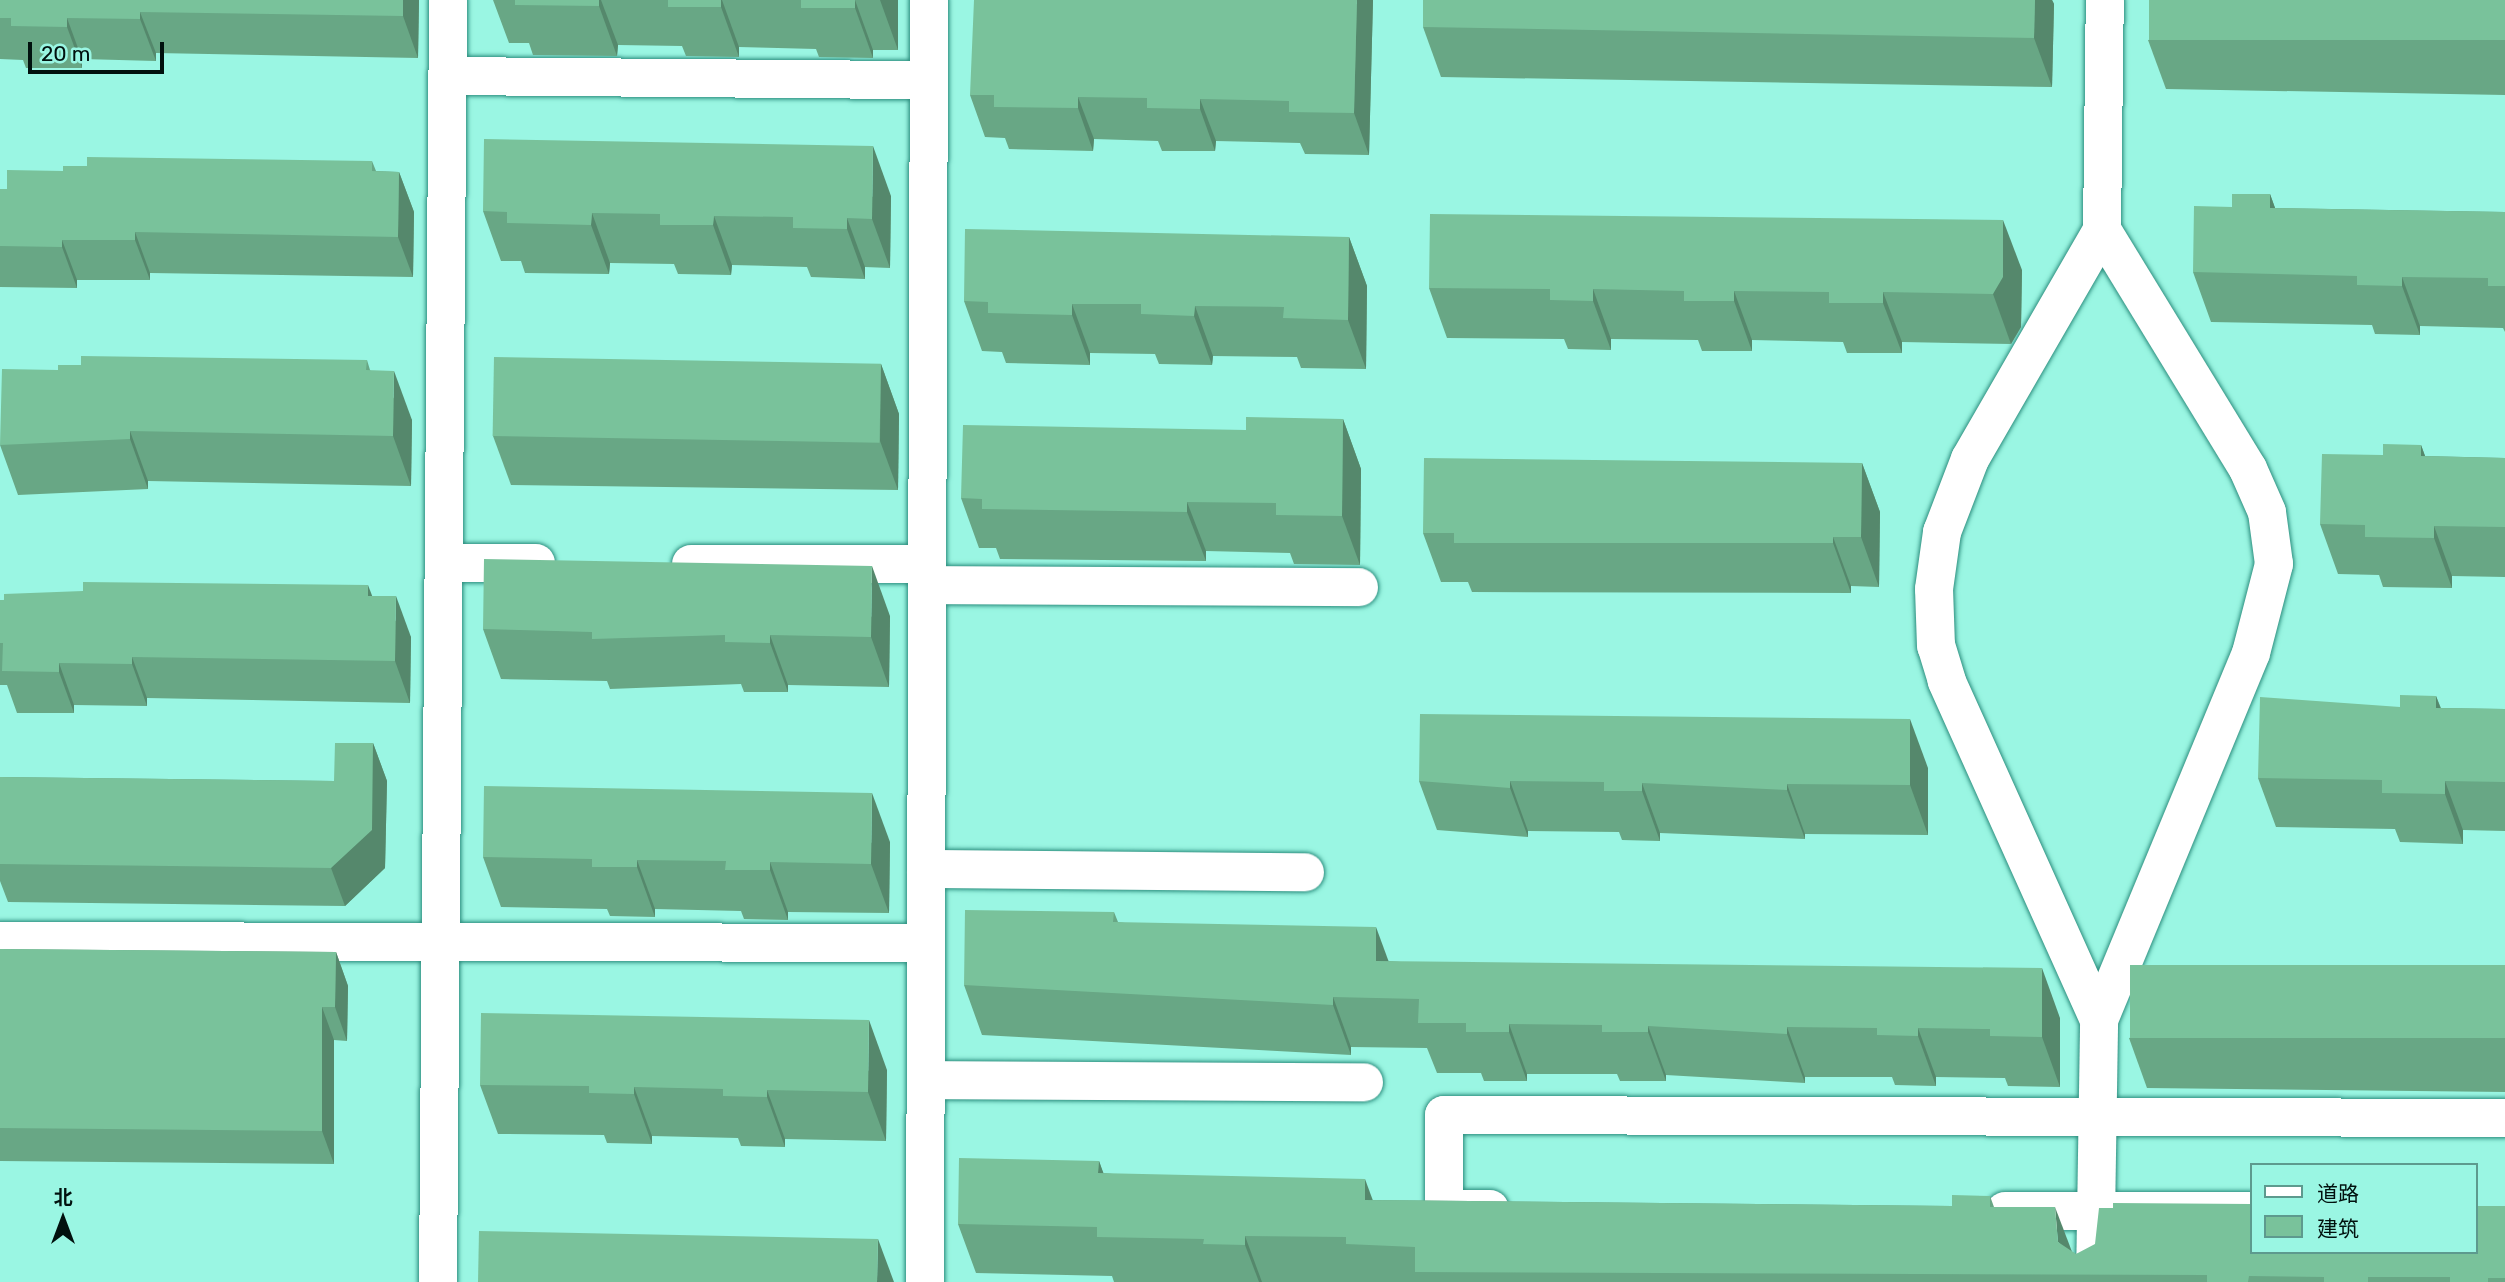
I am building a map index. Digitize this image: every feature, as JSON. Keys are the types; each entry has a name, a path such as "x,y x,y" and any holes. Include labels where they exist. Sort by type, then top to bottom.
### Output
{"lane":[{"path":"438,1282 448,0"},
{"path":"925,1282 929,0"},
{"path":"2099,1020 1947,681 1936,646 1934,589 1942,532 1970,459 2102,230 2105,0"},
{"path":"448,76 929,80"},
{"path":"2095,1282 2099,1020 2251,653 2274,564 2267,512 2248,468 2102,230"},
{"path":"444,563 568,563"},
{"path":"651,563 927,575 1359,587"},
{"path":"926,869 1305,872"},
{"path":"0,941 926,943"},
{"path":"2113,982 2155,983"},
{"path":"926,1080 1364,1082"},
{"path":"1528,1209 1444,1209 1444,1115 2505,1118"},
{"path":"1971,1210 2250,1212"}],"building":[{"path":"0,0 403,0 403,16 140,12 140,19 67,18 67,27 11,26 11,18 0,18"},
{"path":"515,0 599,0 599,6 515,5"},
{"path":"668,0 721,0 721,7 668,7"},
{"path":"801,0 855,0 855,8 801,8"},
{"path":"974,0 1357,0 1354,113 1289,112 1289,101 1200,99 1200,109 1147,108 1147,98 1078,97 1078,108 994,107 994,95 970,95"},
{"path":"1423,0 2035,0 2034,38 1423,27"},
{"path":"2149,0 2505,0 2505,40 2149,40"},
{"path":"484,139 873,146 872,219 847,218 847,229 793,228 793,217 714,216 713,225 660,225 660,214 592,213 591,225 507,223 507,212 483,211"},
{"path":"87,157 372,161 372,171 399,172 398,237 135,232 135,240 62,240 62,247 0,246 0,189 7,189 7,170 63,171 63,166 87,166"},
{"path":"2232,194 2270,194 2270,208 2505,212 2505,286 2488,286 2488,278 2402,277 2402,286 2357,285 2357,276 2193,272 2194,206 2232,207"},
{"path":"1430,214 2003,220 2003,277 1993,294 1883,292 1883,303 1829,303 1829,292 1734,291 1734,301 1684,301 1684,291 1593,289 1593,301 1550,300 1550,289 1429,288"},
{"path":"965,229 1349,237 1348,320 1283,318 1284,307 1195,306 1194,316 1141,314 1141,304 1072,304 1072,315 988,313 988,302 964,301"},
{"path":"81,356 367,360 366,370 394,371 393,436 130,431 130,439 0,445 2,369 58,370 58,365 81,365"},
{"path":"494,357 881,364 880,443 493,436"},
{"path":"1246,417 1343,419 1342,516 1276,515 1276,503 1187,502 1187,512 982,509 982,499 961,498 963,425 1246,430"},
{"path":"2383,444 2421,445 2421,456 2505,458 2505,527 2434,526 2434,538 2365,537 2365,525 2320,524 2322,454 2383,455"},
{"path":"1424,458 1862,463 1861,537 1833,537 1833,543 1454,543 1454,533 1423,533"},
{"path":"484,559 872,566 871,637 770,635 770,643 725,642 725,635 592,639 592,632 483,629"},
{"path":"83,582 368,585 368,596 396,596 395,661 132,657 132,664 59,663 59,672 2,671 0,600 4,600 4,594 83,591"},
{"path":"2400,695 2436,696 2436,708 2505,709 2505,782 2445,781 2445,794 2382,793 2382,780 2258,778 2260,697 2400,707"},
{"path":"1420,714 1910,719 1910,785 1787,784 1787,790 1642,783 1642,791 1604,791 1604,782 1510,781 1510,788 1419,781"},
{"path":"335,743 373,743 372,830 331,868 0,864 0,777 334,781"},
{"path":"484,786 872,793 871,864 770,862 770,870 725,870 726,861 637,860 637,867 592,867 592,859 483,857"},
{"path":"965,910 1114,912 1113,922 1376,927 1376,961 2042,968 2042,1037 1990,1036 1990,1029 1918,1028 1918,1036 1877,1035 1877,1028 1787,1027 1787,1034 1648,1026 1648,1032 1602,1032 1602,1025 1509,1024 1509,1032 1466,1032 1466,1023 1418,1023 1419,999 1333,997 1333,1005 964,985"},
{"path":"0,949 336,952 335,1007 322,1007 322,1131 0,1128"},
{"path":"2130,965 2505,965 2505,1038 2130,1038"},
{"path":"481,1013 869,1020 868,1092 767,1090 767,1097 723,1096 723,1089 634,1087 634,1094 589,1093 589,1086 480,1085"},
{"path":"959,1158 1099,1161 1098,1173 1365,1179 1365,1200 1952,1206 1952,1195 1990,1196 1990,1207 2055,1207 2058,1242 2076,1254 2095,1244 2099,1208 2113,1208 2113,1203 2250,1204 2250,1254 2477,1254 2477,1206 2505,1206 2505,1278 2488,1278 2488,1282 2450,1282 2450,1277 2368,1277 2368,1282 2324,1282 2324,1277 2249,1276 2248,1282 2207,1282 2207,1275 1415,1272 1415,1247 1346,1244 1346,1237 1245,1236 1245,1245 1203,1244 1204,1239 1097,1237 1097,1227 958,1224"},
{"path":"479,1231 878,1239 877,1282 478,1282"}]}
